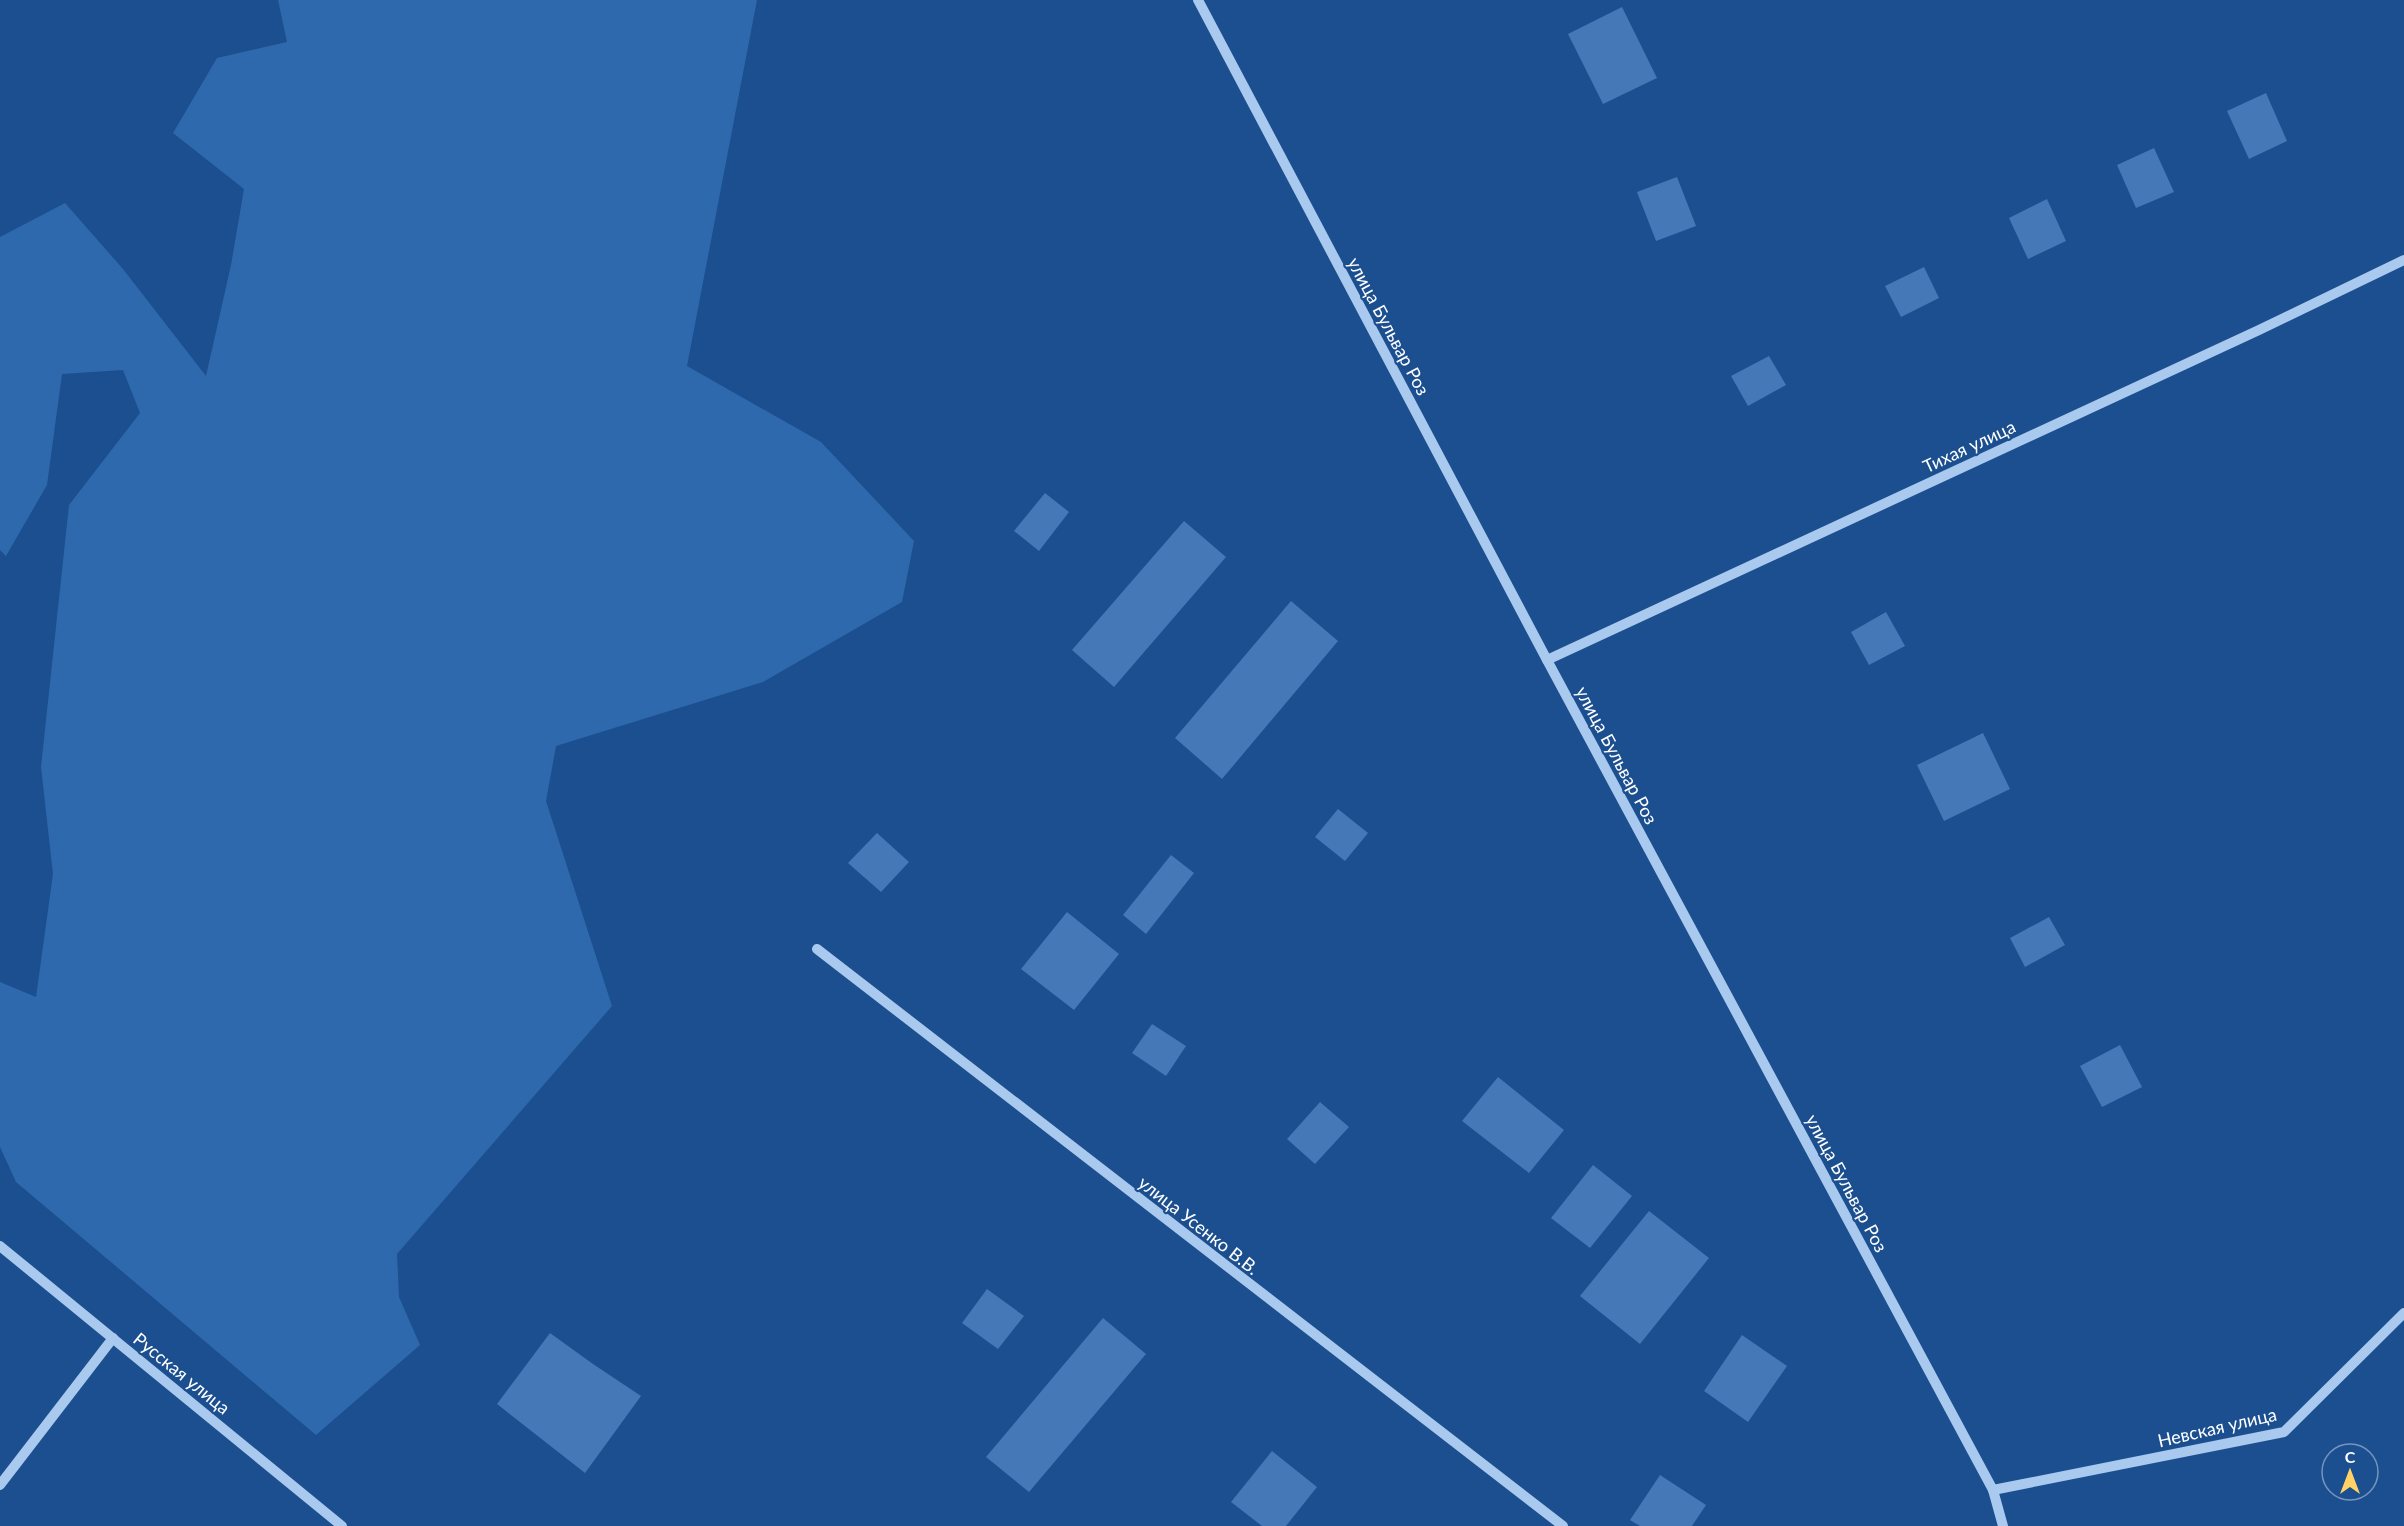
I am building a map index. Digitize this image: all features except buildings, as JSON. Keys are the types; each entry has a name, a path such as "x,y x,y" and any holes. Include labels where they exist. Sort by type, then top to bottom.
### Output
{"street":[{"name":"улица Бульвар Роз","path":"1198,0 1547,660 1993,1490 2003,1526"},
{"name":"Тихая улица","path":"1547,660 2259,330 2404,260"},
{"name":"улица Усенко В.В.","path":"817,949 1563,1526"},
{"name":"Русская улица","path":"0,1246 342,1526"},
{"name":"Невская улица","path":"1993,1490 2284,1432 2404,1313"},
{"path":"0,1485 113,1338"}],"shaded area":[{"path":"278,0 757,0 687,366 821,442 914,541 902,602 763,682 556,746 546,801 612,1006 397,1254 399,1297 420,1345 316,1435 16,1182 0,1147 0,982 36,997 53,874 41,767 69,505 140,413 123,370 62,374 47,485 6,556 0,550 0,237 65,203 123,269 206,376 231,265 244,189 173,133 217,58 287,42"}]}
